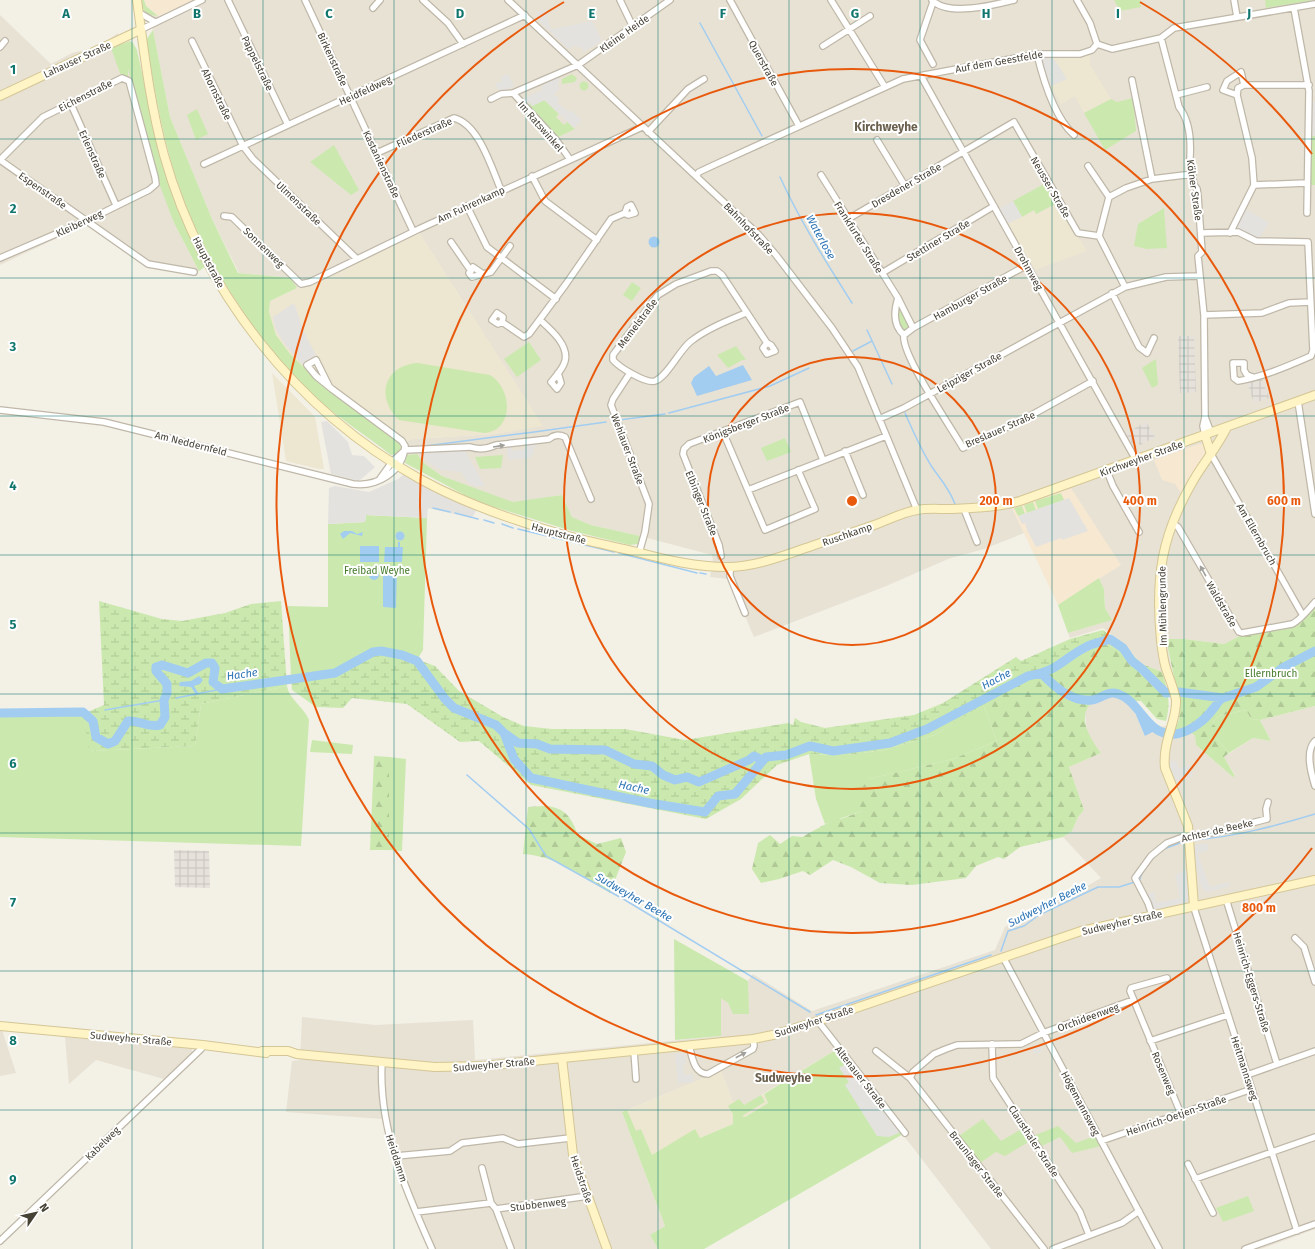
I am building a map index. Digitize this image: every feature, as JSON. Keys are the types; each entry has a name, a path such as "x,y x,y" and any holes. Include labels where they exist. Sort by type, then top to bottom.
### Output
{"main road":[{"name":"Hauptstraße","path":"137,0 147,81 164,156 186,216 213,272 250,329 296,384 318,406 395,464 445,492 493,513 568,536 639,553 688,564 730,567"},
{"name":"Lahauser Straße","path":"0,96 140,30"},
{"name":"Kirchweyher Straße","path":"964,509 1012,504 1315,395"},
{"name":"Im Mühlengrunde","path":"1194,906 1189,837 1184,815 1165,768 1164,758 1169,732 1176,708 1173,689 1165,665 1162,648 1160,582 1162,558 1172,522 1192,483 1214,451 1227,427"},
{"path":"1208,434 1214,451"},
{"name":"Ruschkamp","path":"730,567 768,561 917,510 964,509"},
{"name":"Sudweyher Straße","path":"0,1026 453,1068 754,1039 773,1035 818,1021 1081,931 1315,880"},
{"name":"Heidstraße","path":"562,1058 570,1138 575,1162 608,1249"}],"street":[{"name":"Lahauser Straße","path":"140,30 202,0"},
{"name":"Pappelstraße","path":"228,0 288,125"},
{"name":"Birkenstraße","path":"305,0 351,97"},
{"path":"373,8 380,0"},
{"path":"423,0 448,23 463,44"},
{"name":"Bahnhofstraße","path":"508,0 759,235 832,328 858,367 917,510"},
{"path":"620,0 633,27"},
{"name":"Kleine Heide","path":"578,65 670,0"},
{"name":"Querstraße","path":"730,0 799,126"},
{"path":"831,0 848,30 885,87"},
{"path":"933,64 920,40 932,1 954,10 1014,0"},
{"path":"1077,0 1090,23 1098,44 1112,49 1161,38 1174,28 1315,4"},
{"path":"1234,0 1237,17"},
{"path":"1294,8 1309,85 1310,128 1306,183 1307,213"},
{"path":"138,12 155,22"},
{"name":"Heidfeldweg","path":"204,164 525,15"},
{"path":"823,46 870,16"},
{"name":"Kölner Straße","path":"1161,38 1179,107 1184,114 1189,134 1191,152 1190,158 1194,185 1197,189 1202,252 1198,256 1199,276 1204,315 1205,417 1203,426 1208,434"},
{"name":"Ahornstraße","path":"192,41 243,146"},
{"path":"0,47 5,42"},
{"name":"Auf dem Geestfelde","path":"696,176 700,172 903,79 1037,54 1080,54 1092,50 1098,44"},
{"path":"1037,54 1046,87 1065,127 1074,135"},
{"name":"Im Ratswinkel","path":"491,99 501,94 513,93 578,65"},
{"path":"1237,95 1224,90 1227,81 1242,72 1244,85"},
{"name":"Drohmweg","path":"921,76 1136,460"},
{"name":"Eichenstraße","path":"0,160 43,117 118,78 122,78 129,81 156,184"},
{"path":"648,132 688,89 704,79"},
{"path":"1132,80 1152,179"},
{"path":"1230,233 1254,184 1252,158 1237,95 1238,88 1244,85 1309,85"},
{"path":"1176,95 1207,87"},
{"name":"Im Ratswinkel","path":"513,93 557,141 569,158"},
{"name":"Kastanienstraße","path":"351,97 414,231"},
{"name":"Erlenstraße","path":"70,102 116,205"},
{"name":"Fliederstraße","path":"377,153 454,118 461,120 476,134 502,190"},
{"name":"Dresdener Straße","path":"848,219 1014,122"},
{"name":"Neusser Straße","path":"1014,122 1078,233 1099,236"},
{"name":"Am Fuhrenkamp","path":"301,284 310,282 569,158 642,126"},
{"path":"877,140 905,186"},
{"name":"Ulmenstraße","path":"243,146 253,159 357,259"},
{"name":"Espenstraße","path":"0,160 148,264 194,272"},
{"path":"1088,166 1108,197 1099,236 1125,287"},
{"path":"1108,197 1126,188 1152,179 1193,174"},
{"path":"532,176 545,201 597,240"},
{"name":"Frankfurter Straße","path":"821,176 898,298 913,328"},
{"path":"1254,184 1306,183"},
{"name":"Kleiberweg","path":"0,258 86,221 149,190 156,184"},
{"path":"467,206 487,247 556,299"},
{"name":"Stettiner Straße","path":"882,273 994,206"},
{"path":"502,322 524,337 540,320 556,299 611,219 625,212"},
{"name":"Sonnenweg","path":"224,216 232,217 301,284"},
{"path":"1201,233 1238,232 1256,241 1308,242 1313,350 1311,356 1290,366 1253,377"},
{"path":"451,242 471,270 473,267 483,274 491,272 510,246"},
{"name":"Hamburger Straße","path":"913,328 1027,265"},
{"name":"Memelstraße","path":"630,373 616,364 613,360 613,355 658,295 676,284 710,271 716,271 722,275 767,343"},
{"name":"Leipziger Straße","path":"879,419 904,408 1125,287 1170,277 1199,276"},
{"path":"1112,293 1139,347 1147,353 1154,338"},
{"path":"898,298 894,310 899,331 904,336 904,342 929,394"},
{"path":"1204,315 1262,313 1289,303 1310,302"},
{"path":"630,373 649,382 658,380 689,343 700,335 746,313"},
{"path":"540,320 556,336 564,350 565,362 558,373"},
{"path":"904,336 913,328"},
{"path":"329,386 316,360 310,362 308,365 310,370 329,386 357,409 402,441 405,446 405,450 395,464"},
{"name":"Wehlauer Straße","path":"630,373 620,385 612,399 611,405 649,504 645,532 639,553"},
{"name":"Breslauer Straße","path":"929,394 963,448 1028,417 1093,381"},
{"path":"1298,401 1315,514"},
{"name":"Königsberger Straße","path":"684,449 689,444 800,402 823,460"},
{"name":"Am Neddernfeld","path":"0,410 104,422 353,484 363,485 379,480 395,464"},
{"path":"723,432 765,530 815,509 798,470"},
{"path":"405,450 470,447 475,449 488,449 496,445 549,439 552,436 561,435 565,437 591,499"},
{"path":"748,490 886,436"},
{"name":"Elbinger Straße","path":"684,449 683,454 686,464 719,545 721,556"},
{"path":"845,451 863,494"},
{"name":"Am Ellernbruch","path":"1214,451 1302,614"},
{"path":"1107,471 1113,486 1139,532"},
{"path":"964,509 977,542"},
{"name":"Waldstraße","path":"1172,522 1178,527 1236,630 1242,633 1292,624 1297,622 1302,614 1315,602"},
{"path":"730,567 730,576 745,613"},
{"path":"1315,741 1311,745 1310,761 1311,774 1315,786"},
{"name":"Achter de Beeke","path":"1152,915 1148,903 1135,878 1158,849 1167,843 1183,837 1189,837 1267,819 1266,809 1268,802"},
{"name":"Heinrich-Eggers-Straße","path":"1226,899 1278,1064"},
{"name":"Heitmannsweg","path":"1194,906 1194,911 1297,1230"},
{"path":"1295,938 1304,947 1315,982"},
{"name":"Högemannsweg","path":"1003,957 1159,1249"},
{"path":"1150,1041 1130,991 1131,988 1167,978"},
{"name":"Orchideenweg","path":"1043,1033 1133,1000"},
{"name":"Rosenweg","path":"1181,1114 1150,1041 1228,1015"},
{"name":"Altenauer Straße","path":"818,1021 905,1133"},
{"path":"910,1078 913,1072 934,1054 946,1049 958,1045 1021,1044 1043,1033"},
{"path":"689,1045 698,1071 703,1074 708,1074 753,1049 754,1039"},
{"name":"Clausthaler Straße","path":"992,1044 993,1078 1080,1212 1089,1235"},
{"name":"Kabelweg","path":"0,1240 201,1050 203,1045"},
{"path":"634,1051 636,1079"},
{"name":"Braunlager Straße","path":"876,1051 910,1078 1044,1249"},
{"path":"1247,1075 1315,1051"},
{"name":"Heiddamm","path":"382,1062 384,1113 396,1156 416,1212 432,1249"},
{"name":"Heinrich-Oetjen-Straße","path":"1101,1141 1252,1090"},
{"path":"1195,1179 1315,1137"},
{"path":"396,1156 450,1150 462,1143 503,1138 518,1144 570,1138"},
{"path":"1188,1164 1213,1213"},
{"name":"Stubbenweg","path":"482,1168 492,1203 496,1209 588,1196"},
{"path":"416,1212 492,1203"},
{"path":"496,1209 511,1249"},
{"path":"1053,1249 1122,1223 1139,1211"},
{"path":"1245,1249 1315,1224"}],"shaded area":[{"path":"144,0 197,0 158,16 146,6"},
{"path":"197,0 1315,0 1315,603 1301,619 1242,635 1224,644 1184,639 1166,640 1172,670 1162,672 1142,664 1123,643 1103,628 1070,638 1068,633 1111,620 1105,608 1104,589 1099,578 1121,565 1012,508 1024,533 984,549 948,559 884,587 754,637 729,579 710,577 713,561 712,555 591,525 572,517 562,495 513,503 442,476 425,464 417,454 407,455 405,459 397,454 400,443 413,439 494,434 542,425 418,231 297,288 291,278 239,273 212,219 170,117 153,30 148,15 159,16"},
{"path":"546,10 550,28 553,29 592,21 602,41 584,52 581,47 578,48 576,45 568,49 538,20 536,12"},
{"path":"0,15 51,64 72,53 88,49 108,40 118,33 174,223 199,271 194,275 145,267 87,224 0,265"},
{"path":"1090,52 1090,65 1111,99 1084,113 1075,96 1061,104 1051,86 1066,78 1052,56"},
{"path":"1043,56 1052,56 1067,79 1051,86 1041,63"},
{"path":"508,74 514,86 500,93 495,84 502,81 501,77"},
{"path":"560,75 558,86 560,88 552,97 555,95 560,99 557,102 569,112 571,110 582,120 574,128 545,100 532,106 530,103 527,105 524,98 542,90 541,87"},
{"path":"1311,102 1315,102 1315,136 1311,136"},
{"path":"1013,201 1022,217 1007,224 999,209"},
{"path":"1057,203 1087,251 1035,270 1007,224 1034,210 1037,214"},
{"path":"1244,208 1269,223 1258,239 1239,231 1237,228 1237,222"},
{"path":"418,231 543,426 494,434 413,439 400,443 329,391 290,354 276,335 269,312 270,301"},
{"path":"294,303 304,332 316,355 302,364 285,345 276,330 273,317"},
{"path":"1178,336 1194,336 1196,392 1180,393"},
{"path":"272,373 315,417 324,469 286,461"},
{"path":"1261,376 1269,398 1254,403 1247,382"},
{"path":"327,421 348,442 352,455 364,456 375,467 359,481 331,474 321,422"},
{"path":"1146,422 1155,437 1140,445 1138,442 1131,443 1126,433"},
{"path":"536,443 536,447 533,447 534,452 530,458 508,460 507,447 511,446 512,451 526,449 526,445"},
{"path":"1199,444 1204,444 1206,449 1205,455 1181,493 1175,484 1162,480 1154,460"},
{"path":"464,449 485,486 476,486 468,483 461,472 441,470 430,464 419,453"},
{"path":"404,474 433,490 477,509 472,518 428,508 427,518 366,515 365,522 328,524 329,488 335,486 369,492 398,479"},
{"path":"1071,488 1121,565 1058,605 1012,508"},
{"path":"1069,498 1088,531 1062,540 1061,538 1036,547 1025,523 1022,524 1018,516"},
{"path":"1113,694 1127,702 1136,715 1144,734 1154,732 1158,727 1165,726 1174,731 1186,727 1195,736 1196,745 1233,777 1235,775 1224,757 1253,738 1271,741 1260,720 1315,706 1315,1229 1261,1249 991,1249 837,1049 743,1106 733,1102 721,1071 622,1112 665,1226 650,1235 658,1249 430,1249 393,1158 382,1119 286,1112 292,1061 300,1060 302,1017 375,1025 473,1020 475,1060 517,1056 721,1036 721,997 728,1003 734,1014 748,1014 748,981 753,974 812,1011 995,950 1005,927 1027,914 1075,893 1101,878 1063,837 1072,831 1078,817 1084,810 1069,767 1101,753 1087,734 1085,713 1090,702"},
{"path":"1176,760 1179,769 1189,765 1193,776 1174,783 1167,763"},
{"path":"1207,843 1209,850 1199,853 1198,855 1210,887 1229,882 1230,886 1208,892 1201,886 1192,846"},
{"path":"174,850 209,851 210,888 175,887"},
{"path":"1187,869 1188,900 1183,903 1152,910 1146,894 1154,892 1156,903 1180,898 1175,875"},
{"path":"0,1030 2,1030 16,1073 0,1076"},
{"path":"65,1037 192,1048 192,1053 164,1079 96,1060 69,1084"},
{"path":"1037,1044 1042,1049 1037,1054 1032,1049"},
{"path":"675,1054 685,1054 686,1064 683,1065 684,1075 693,1074 693,1082 678,1083"},
{"path":"848,1063 901,1132 889,1137 877,1136 845,1085 849,1082 839,1068"},
{"path":"721,1071 733,1102 739,1099 744,1105 764,1094 768,1103 733,1124 700,1138 695,1130 652,1155 641,1129 636,1132 627,1110"}],"green space":[{"path":"140,0 144,0 146,6 158,16 148,14 142,7"},
{"path":"1114,0 1140,0 1141,7 1120,11"},
{"path":"1265,0 1314,0 1266,8"},
{"path":"153,30 170,117 212,219 238,273 291,278 297,288 270,301 269,312 276,335 290,354 329,391 400,443 401,448 397,454 391,455 321,402 300,382 279,359 260,334 223,280 194,225 170,159 146,40"},
{"path":"130,41 137,50 156,135 170,186 191,237 206,266 199,271 174,223 157,178 128,69 128,77 121,76 111,48"},
{"path":"572,74 577,78 575,82 562,84 562,79"},
{"path":"584,81 589,86 584,91 579,86"},
{"path":"1133,98 1136,131 1105,150 1084,113 1111,99 1117,102"},
{"path":"544,100 559,114 556,117 564,125 567,122 575,129 558,137 527,105 530,103 532,106"},
{"path":"197,109 208,134 196,140 187,115"},
{"path":"1311,136 1315,136 1315,185 1310,185"},
{"path":"334,145 359,190 351,195 310,162"},
{"path":"1046,183 1057,203 1036,214 1034,210 1022,217 1013,201"},
{"path":"1164,208 1167,248 1147,249 1134,246 1138,224"},
{"path":"632,282 641,288 632,301 623,295"},
{"path":"899,301 911,327 904,333 899,326 897,318"},
{"path":"529,342 541,360 517,377 504,359"},
{"path":"736,346 746,360 742,360 728,368 717,355"},
{"path":"1156,359 1158,385 1152,388 1142,368"},
{"path":"418,363 490,375 498,381 506,399 507,408 501,425 494,431 484,433 399,420 387,402 387,384 391,376 397,370 406,365"},
{"path":"785,438 791,452 767,461 761,448"},
{"path":"417,454 425,464 442,476 513,502 562,495 572,517 591,525 640,536 638,544 630,545 572,531 494,507 468,497 405,463 407,455"},
{"path":"503,455 501,468 480,469 475,457"},
{"path":"1061,493 1064,500 1038,509 1035,501"},
{"path":"1033,502 1036,510 1027,513 1024,505"},
{"path":"1022,506 1025,514 1018,516 1014,508"},
{"name":"Freibad Weyhe","path":"366,515 427,518 423,650 417,660 402,654 381,649 372,650 335,671 291,677 288,606 328,607 328,524 365,522"},
{"path":"1099,578 1104,589 1105,608 1112,620 1068,633 1058,605"},
{"path":"99,601 162,619 182,621 225,613 251,604 281,601 287,686 201,704 195,746 89,751 83,714 104,705"},
{"name":"Ellernbruch","path":"1315,603 1315,706 1260,720 1251,719 1246,710 1219,716 1212,723 1219,730 1215,737 1229,753 1224,757 1235,776 1233,777 1196,745 1195,736 1186,727 1174,731 1179,720 1180,705 1166,639 1184,639 1224,644 1242,635 1292,625"},
{"path":"1103,630 1122,644 1123,655 1112,647 1100,643 1086,648 1056,669 1018,683 935,735 884,750 848,755 809,754 777,765 741,799 706,819 531,785 479,741 460,742 407,704 352,698 343,708 316,707 292,690 291,677 335,671 372,650 381,649 402,654 435,666 459,691 503,717 524,726 552,729 625,729 685,740 788,723 793,725 795,718 801,722 825,728 914,715 943,703 1016,657 1021,661 1070,639"},
{"path":"1100,643 1112,647 1123,655 1122,644 1142,664 1162,672 1168,696 1168,714 1166,721 1157,719 1141,701 1132,700 1117,691 1110,691 1103,694 1091,703 1085,716 1085,724 1091,738 1101,753 1069,767 1084,810 1078,817 1072,831 1063,837 1020,847 1004,859 998,857 976,866 966,878 912,885 880,883 851,867 833,860 810,875 803,871 761,883 752,869 758,843 770,835 780,844 792,836 802,837 835,819 841,819 862,811 856,795 869,779 953,759 997,741 983,704 1018,683 1056,669 1086,648"},
{"path":"287,686 288,691 307,715 309,720 301,846 0,837 0,716 83,714 90,751 195,746 201,704"},
{"path":"983,704 997,741 953,759 869,779 862,811 825,824 816,799 809,754 848,755 884,750 935,735"},
{"path":"1246,710 1251,719 1260,720 1271,741 1253,738 1229,753 1215,737 1212,723 1219,716"},
{"path":"312,740 353,745 352,754 310,752"},
{"path":"374,756 389,757 389,850 370,850"},
{"path":"389,757 406,759 402,851 389,850"},
{"path":"544,806 557,808 562,811 570,818 578,835 597,844 621,838 626,852 610,893 558,863 523,854 528,807"},
{"path":"674,939 748,981 749,1014 733,1014 728,1003 721,998 721,1036 675,1040"},
{"path":"837,1049 903,1134 704,1249 658,1249 650,1235 665,1226 622,1112 627,1110 636,1131 641,1129 652,1155 695,1129 700,1138 733,1124 733,1114 728,1106 739,1099 744,1105 761,1095 765,1102 742,1116 745,1117 768,1103 764,1094"},
{"path":"983,1119 1001,1141 1023,1128 1030,1141 1005,1156 996,1152 980,1163 959,1136"},
{"path":"1058,1126 1076,1143 1095,1136 1101,1146 1072,1153 1060,1137 1040,1147 1033,1136"},
{"path":"1248,1196 1254,1211 1223,1222 1216,1208"}],"water":[{"path":"652,237 656,237 658,238 658,246 652,247 649,244 649,240"},
{"path":"743,365 752,380 697,396 691,383 694,377 709,366 716,376"},
{"path":"344,531 352,531 357,534 363,532 362,536 350,533 343,539 340,534"},
{"path":"400,531 405,536 400,541 395,536"},
{"path":"398,542 400,542 400,547 403,547 402,562 384,562 385,547 398,547"},
{"path":"360,546 379,546 379,562 360,562"},
{"path":"372,570 376,570 378,571 378,579 372,580 369,577 369,573"},
{"path":"383,570 397,571 396,608 383,607"},
{"path":"199,676 203,680 200,684 194,686 199,694 196,695 191,687 179,686 180,682 191,681"},
{"path":"1142,712 1156,724 1158,729 1145,736 1136,715"}],"waterway":[{"name":"Waterlose","path":"700,23 762,136"},
{"name":"Waterlose","path":"780,177 823,257 852,303"},
{"path":"867,330 892,384"},
{"path":"853,351 872,341"},
{"path":"669,413 770,386 809,368"},
{"name":"Waterlose","path":"905,413 924,454 953,498 955,504"},
{"path":"619,420 665,414"},
{"path":"527,433 606,422"},
{"path":"418,447 526,433"},
{"path":"433,508 450,512"},
{"path":"455,513 478,519"},
{"path":"484,520 494,523"},
{"path":"502,524 513,528"},
{"path":"518,529 614,552"},
{"path":"619,553 697,573"},
{"path":"700,573 706,574"},
{"name":"Hache","path":"0,713 83,712 93,721 96,737 108,744 115,741 128,721 155,726 160,725 165,717 164,700 167,693 167,684 156,671 156,667 162,665 188,673 206,663 212,663 215,668 213,682 222,689 335,673 373,652 381,651 402,655 417,661 445,699 454,708 496,725 504,733 514,759 531,778 649,803 705,812 718,796 735,794 766,757 786,755 810,746 833,751 890,743 927,729 1028,676 1054,668 1078,651 1110,639 1123,648 1132,661 1166,693 1179,692 1223,698 1256,687 1284,667 1315,651"},
{"path":"1042,674 1064,693 1077,699 1092,700 1111,693 1118,694 1133,704 1151,725 1166,733 1181,733 1197,725 1223,698"},
{"path":"176,698 222,689"},
{"path":"105,710 164,700"},
{"name":"Hache","path":"83,712 90,712"},
{"name":"Hache","path":"504,733 518,743 537,744 550,749 605,750 634,764 652,766 663,775 675,780 687,777 699,782 749,760 754,756 762,760"},
{"name":"Sudweyher Beeke","path":"467,775 529,829 546,856 625,900 810,1012"},
{"name":"Sudweyher Beeke","path":"1193,840 1209,839 1255,830 1315,814"},
{"name":"Sudweyher Beeke","path":"1151,860 1164,849 1185,841"},
{"name":"Sudweyher Beeke","path":"1139,881 1143,871"},
{"name":"Sudweyher Beeke","path":"1001,951 1008,931 1024,926 1039,915 1098,887 1119,887 1135,882"},
{"name":"Sudweyher Beeke","path":"816,1015 991,955"}],"district":[{"name":"Kirchweyhe","path":"886,127"},
{"name":"Sudweyhe","path":"783,1078"}]}
